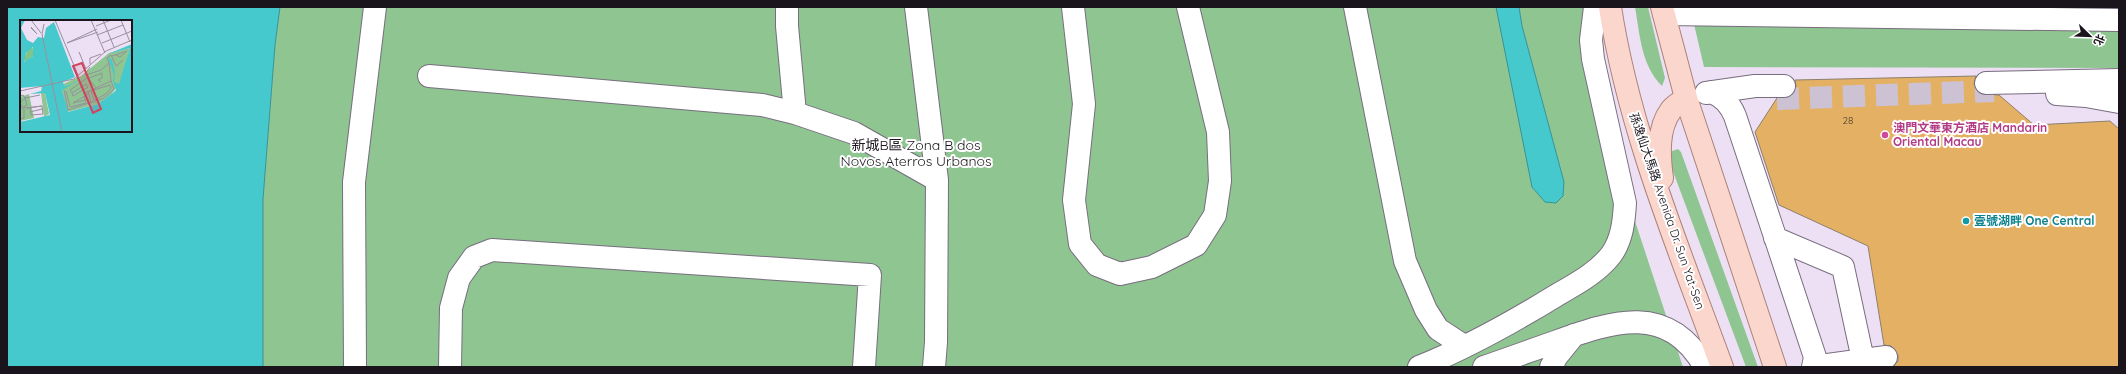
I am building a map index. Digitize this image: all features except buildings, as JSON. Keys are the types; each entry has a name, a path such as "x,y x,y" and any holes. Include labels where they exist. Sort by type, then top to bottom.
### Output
{"main road":[{"name":"孫逸仙大馬路 Avenida Dr. Sun Yat-Sen","path":"1610,7 1635,123 1667,218 1722,367"},
{"path":"1663,11 1686,98 1775,367"},
{"path":"1667,218 1660,150 1662,132 1672,109 1686,98"}],"street":[{"path":"355,367 354,182 375,7"},
{"path":"787,7 787,26 795,113"},
{"path":"916,7 937,180 936,342 934,367"},
{"path":"1073,7 1084,104 1074,200 1080,244 1097,265 1120,274 1152,267 1196,245 1215,215 1220,180 1218,132 1188,7"},
{"path":"1355,7 1405,261 1426,310 1438,329 1464,346"},
{"path":"1419,367 1506,324 1589,275 1611,256 1621,233 1625,203 1593,59 1591,40 1594,7"},
{"path":"1663,11 2119,20"},
{"path":"429,76 762,105 795,113 854,133 937,180"},
{"path":"2119,80 1990,87 2086,96 2119,102"},
{"path":"1686,98 1711,92 1755,86 1780,93 1749,101 1740,111 1737,123"},
{"path":"1711,92 1719,94 1732,108 1815,357 1813,367 1886,357"},
{"path":"1775,238 1843,267 1863,360"},
{"path":"452,364 451,308 459,278 474,256 492,250 870,275 864,367"},
{"path":"1492,366 1602,325 1634,322 1649,323 1677,334 1690,345 1705,367"},
{"path":"1492,366 1497,344 1506,324"},
{"path":"1551,367 1557,356 1574,335"}],"green space":[{"path":"280,7 1508,7 1522,26 1519,7 1583,7 1607,136 1683,367 263,367 263,199 275,45"},
{"path":"1635,7 1648,7 1665,78 1662,86 1650,69 1642,49"},
{"path":"1690,7 2119,7 2119,68 1704,67"},
{"path":"1678,149 1681,152 1758,367 1746,367 1671,166 1672,151"}],"water":[{"path":"7,7 280,7 275,45 263,199 263,367 7,367"},
{"path":"1496,7 1519,7 1522,26 1564,182 1563,196 1556,203 1545,202 1532,187"}],"tunnel":[{"path":"1777,99 1994,91"}],"place":[{"name":"澳門文華東方酒店 Mandarin Oriental Macau","path":"1885,135"},
{"name":"壹號湖畔 One Central","path":"1966,221"}],"district":[{"name":"新城B區 Zona B dos Novos Aterros Urbanos","path":"916,154"}]}
